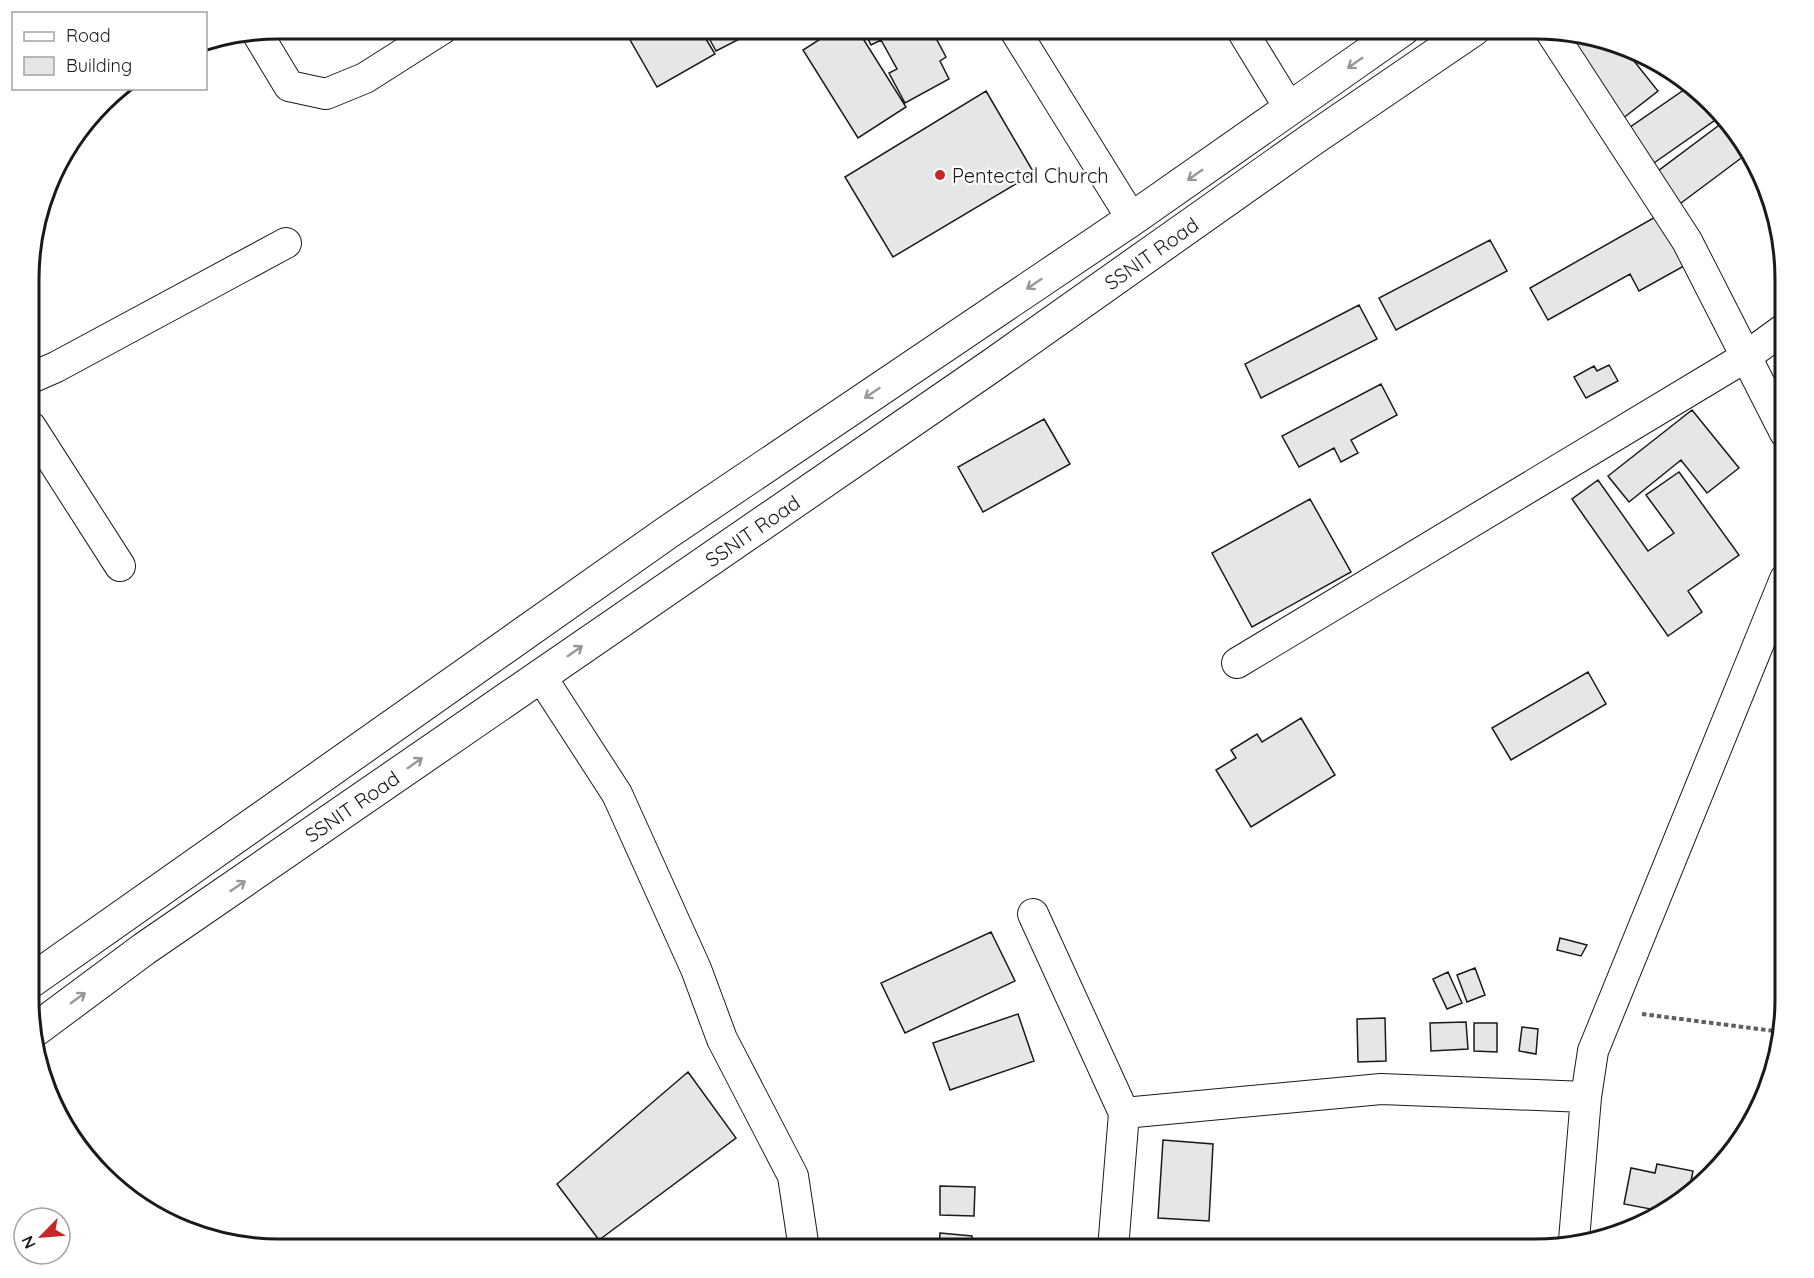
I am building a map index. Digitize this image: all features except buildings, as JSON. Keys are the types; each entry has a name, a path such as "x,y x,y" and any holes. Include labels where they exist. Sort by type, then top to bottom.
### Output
{"street":[{"path":"261,40 290,86 326,94 365,78 425,39"},
{"path":"1020,39 1132,219"},
{"path":"1247,39 1290,109"},
{"name":"SSNIT Road","path":"39,975 668,532 1132,219 1389,39"},
{"name":"SSNIT Road","path":"41,1026 144,949 994,364 1311,140 1459,39"},
{"path":"1556,40 1687,241 1744,358 1775,415"},
{"path":"39,374 286,243"},
{"path":"1237,663 1744,358 1775,335"},
{"path":"39,439 120,566"},
{"path":"1574,1235 1586,1097 1593,1051 1775,603"},
{"path":"540,675 617,794 696,969 722,1039 793,1176 802,1239"},
{"path":"1033,914 1124,1113 1114,1239"},
{"path":"1124,1113 1381,1089 1586,1097"}],"path":[{"path":"1609,1009 1773,1031"}],"place":[{"name":"Pentectal Church","path":"940,175"}]}
